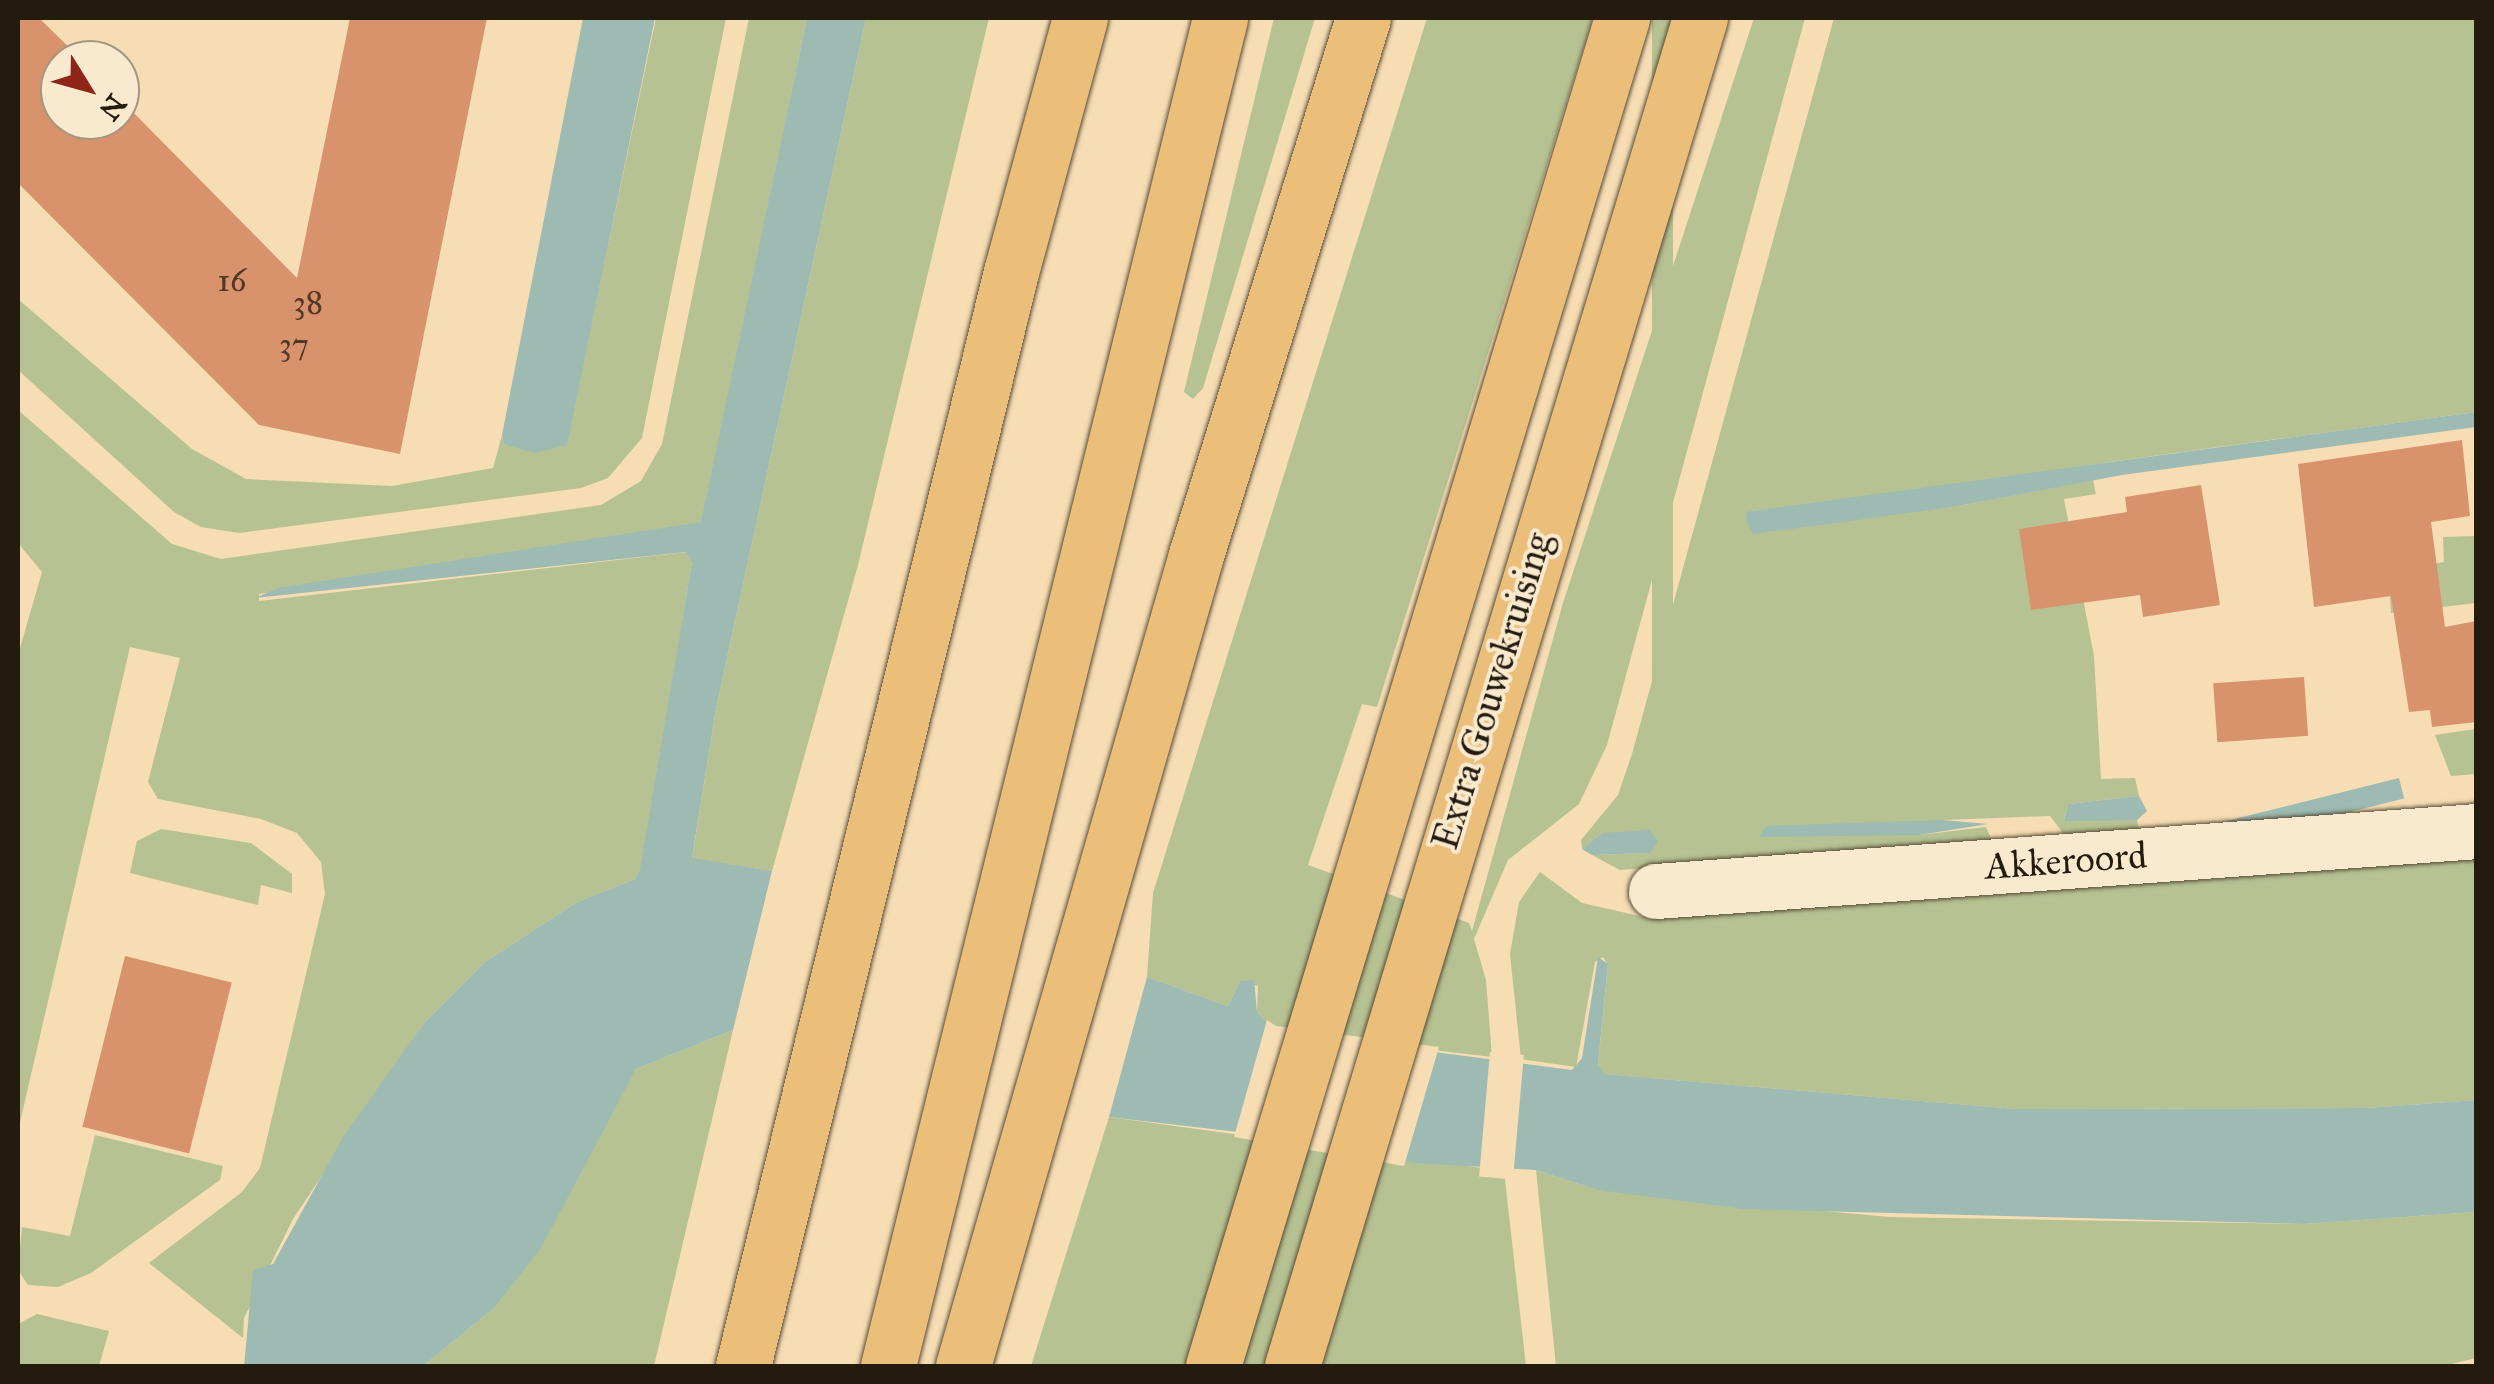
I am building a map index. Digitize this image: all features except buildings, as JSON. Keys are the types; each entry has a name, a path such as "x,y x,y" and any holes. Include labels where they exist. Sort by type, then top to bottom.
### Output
{"main road":[{"path":"1011,272 1061,18"},
{"path":"743,1366 1011,272 1080,18"},
{"path":"888,1366 1220,18"},
{"path":"963,1366 1196,555 1363,18"},
{"name":"Extra Gouwekruising","path":"1213,1366 1405,720 1622,18"},
{"name":"Extra Gouwekruising","path":"1292,1366 1476,740 1700,18"}],"street":[{"name":"Akkeroord","path":"1656,890 2476,831"}],"green space":[{"path":"656,18 726,18 642,438 608,478 581,488 239,533 201,527 174,512 18,370 18,299 192,449 246,479 392,486 493,468 502,435 504,444 566,445"},
{"path":"749,18 807,18 702,522 259,594 259,601 687,552 692,562 641,870 635,879 577,902 485,962 424,1023 293,1219 244,1318 243,1338 149,1263 242,1192 260,1168 325,894 321,862 297,833 261,819 158,799 148,782 180,658 130,647 18,1131 18,655 42,572 18,543 18,410 172,544 221,559 601,505 641,481 662,444"},
{"path":"866,18 989,18 858,565 772,871 692,859 716,709"},
{"path":"1274,18 1315,18 1203,388 1193,399 1184,392"},
{"path":"1427,18 1593,18 1377,707 1362,704 1308,865 1469,923 1472,931 1563,603 1754,18 1805,18 1607,745 1579,804 1508,860 1474,939 1486,980 1492,1057 1274,1031 1257,1012 1258,986 1240,981 1228,1006 1147,977 1153,893"},
{"path":"1652,18 1673,18 1673,756 1652,756"},
{"path":"1834,18 2476,18 2476,412 2109,462 1749,531 1953,507 2093,480 2096,494 2064,499 2094,656 2101,779 2135,778 2139,796 2068,804 2064,820 2137,820 2140,833 2066,837 2050,816 1943,820 1919,835 1986,827 1993,843 1620,870 1592,855 1650,853 1602,833 1582,849 1581,840 1618,795 1632,754"},
{"path":"2476,536 2476,603 2391,613 2388,571 2444,562 2443,537"},
{"path":"2476,729 2476,774 2451,776 2435,735"},
{"path":"161,829 251,843 292,874 292,893 261,885 258,905 130,873 137,841"},
{"path":"2476,856 2476,1100 2367,1108 2016,1109 1603,1074 1598,1064 1608,965 1603,957 1595,962 1576,1067 1521,1059 1510,954 1519,902 1540,872 1582,903 1644,917"},
{"path":"733,1030 654,1366 423,1366 493,1309 636,1069"},
{"path":"1109,1117 1504,1171 1526,1366 1031,1366"},
{"path":"95,1135 223,1166 220,1180 91,1273 58,1287 28,1285 18,1270 22,1227 70,1236"},
{"path":"1536,1170 1597,1190 1889,1217 2303,1224 2476,1212 2476,1358 2443,1366 1556,1366"},
{"path":"37,1314 109,1331 99,1366 18,1366 18,1324"}],"water":[{"path":"583,18 655,18 567,445 534,453 504,444 502,435"},
{"path":"807,18 866,18 716,709 692,858 772,871 733,1030 636,1069 541,1248 493,1309 423,1366 244,1366 253,1270 273,1264 343,1137 424,1023 485,962 577,902 635,879 640,870 692,562 686,552 255,598 278,588 701,522"},
{"path":"2476,412 2476,427 2122,475 1953,507 1753,534 1747,523 1746,512"},
{"path":"2399,778 2404,798 2231,841 2226,821"},
{"path":"2139,796 2147,811 2137,820 2064,821 2068,804"},
{"path":"1943,820 1988,824 1919,835 1759,837 1766,826"},
{"path":"1650,830 1658,842 1650,853 1592,855 1582,849 1602,833"},
{"path":"1598,957 1608,964 1598,1064 1604,1074 2016,1109 2367,1108 2476,1100 2476,1212 2303,1224 1744,1209 1597,1190 1536,1170 1415,1163 1290,1138 1109,1117 1147,977 1228,1006 1240,981 1254,980 1257,1012 1274,1031 1572,1070 1582,1058"}],"pier":[{"path":"1267,1020 1276,1026 1439,1047 1404,1166 1234,1137"},
{"path":"1490,1052 1524,1055 1513,1179 1479,1177"}]}
